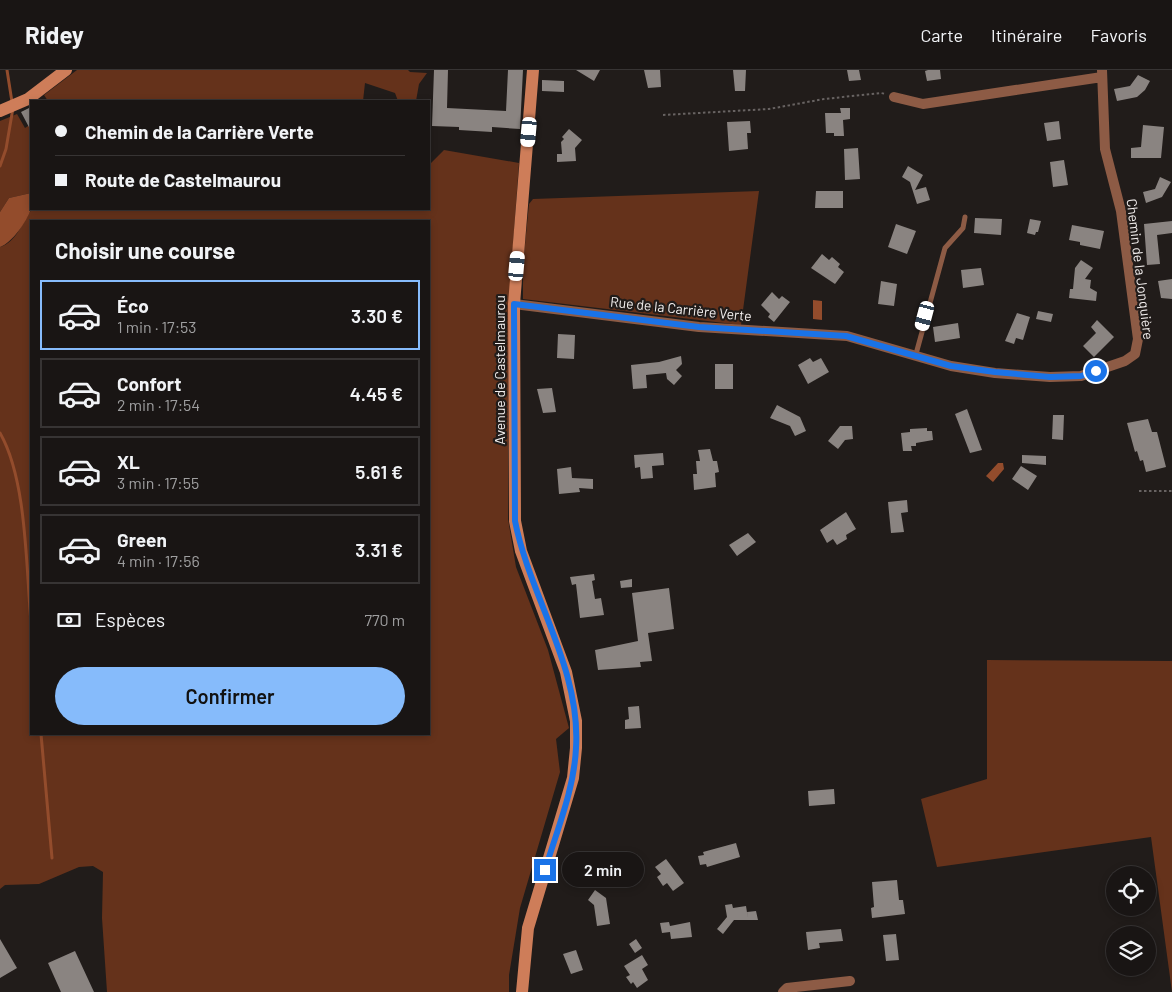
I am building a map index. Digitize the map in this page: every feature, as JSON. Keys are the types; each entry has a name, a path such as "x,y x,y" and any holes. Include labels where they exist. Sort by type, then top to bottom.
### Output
{"street":[{"path":"3,110 45,89 66,70"},
{"name":"Avenue de Castelmaurou","path":"522,992 528,928 573,778 576,748 576,721 566,672 521,551 515,521 514,304 533,70"},
{"path":"894,97 923,104 1102,73"},
{"name":"Chemin de la Jonquière","path":"1081,376 1124,361 1135,354 1138,339 1121,211 1105,149 1102,73"},
{"name":"Rue de la Carrière Verte","path":"514,304 699,327 846,336 916,354 951,366 1050,377 1081,376"},
{"path":"783,992 787,988 850,980"}],"lane":[{"path":"916,354 945,248 963,228 965,217"}],"path":[{"path":"663,115 769,109 824,99 881,93 894,97"},
{"path":"1139,491 1172,491"}],"shaded area":[{"path":"77,70 408,70 410,72 427,73 419,84 416,100 398,100 395,93 365,83 363,100 47,100 44,95"},
{"path":"17,114 25,128 30,125 30,193 9,198 0,212 0,121"},
{"path":"444,150 519,163 508,314 508,519 516,567 548,650 569,728 556,739 560,772 520,908 509,975 509,992 107,992 102,918 103,872 93,866 79,867 39,884 5,885 0,889 0,247 11,241 31,210 430,210 430,164"},
{"path":"759,191 741,325 523,299 523,265 529,204 533,199"},
{"path":"30,193 30,210 14,236 5,245 0,247 0,212 9,198"},
{"path":"813,300 822,301 822,320 813,319"},
{"path":"998,463 1003,463 1004,469 993,482 986,476"},
{"path":"987,660 1172,661 1172,992 1151,837 937,867 921,799 987,779"}],"building":[{"path":"434,70 448,70 447,108 506,111 508,70 523,70 520,129 492,127 492,132 459,130 459,127 432,126"},
{"path":"576,70 600,70 594,81"},
{"path":"644,70 660,70 661,87 648,88"},
{"path":"733,70 746,70 745,91 735,91"},
{"path":"847,70 859,70 861,80 849,81"},
{"path":"940,70 941,79 927,81 925,71"},
{"path":"1138,75 1150,81 1145,90 1137,97 1117,101 1114,89 1130,86"},
{"path":"542,80 564,81 564,92 542,91"},
{"path":"30,108 30,129 21,112"},
{"path":"840,108 850,108 850,119 843,120 844,136 834,136 834,133 826,133 825,113 841,113"},
{"path":"750,121 751,133 747,133 748,149 729,151 727,122"},
{"path":"1059,121 1061,139 1047,141 1044,123"},
{"path":"1143,125 1164,127 1161,158 1131,158 1131,148 1141,147"},
{"path":"569,129 582,140 575,148 576,161 557,162 557,154 562,154 561,142 564,139 562,137"},
{"path":"858,148 860,179 845,180 844,149"},
{"path":"1064,160 1068,185 1053,187 1050,162"},
{"path":"908,166 923,175 915,190 926,187 930,200 917,204 910,182 902,177"},
{"path":"1160,177 1171,182 1162,197 1146,203 1143,192 1155,189"},
{"path":"816,191 843,191 843,208 815,208"},
{"path":"975,218 1002,219 1001,235 974,233"},
{"path":"1030,219 1041,221 1038,232 1035,235 1027,233"},
{"path":"1172,221 1172,233 1157,235 1160,264 1147,265 1144,224"},
{"path":"896,224 916,231 907,254 888,247"},
{"path":"1072,225 1104,231 1100,249 1080,245 1080,242 1069,240"},
{"path":"822,254 829,260 832,257 840,264 838,267 844,272 835,284 811,268"},
{"path":"1081,260 1093,268 1085,279 1091,280 1090,288 1097,292 1096,301 1069,298 1070,289 1073,289 1075,268"},
{"path":"981,268 984,285 963,288 961,270"},
{"path":"1172,279 1172,299 1161,298 1158,281"},
{"path":"881,281 897,284 894,306 878,304"},
{"path":"772,292 779,299 782,296 790,302 774,322 768,317 770,314 761,305"},
{"path":"1038,311 1053,314 1051,322 1036,319"},
{"path":"1017,313 1030,317 1023,340 1016,338 1014,344 1005,341"},
{"path":"1097,320 1114,337 1094,357 1083,346 1096,333 1091,327"},
{"path":"958,323 960,338 935,342 933,327"},
{"path":"558,334 575,335 574,359 557,358"},
{"path":"681,356 682,364 676,370 682,376 674,385 667,379 666,373 646,375 647,388 633,389 631,365 659,362"},
{"path":"810,358 813,362 821,358 829,372 808,384 798,365"},
{"path":"715,364 733,364 733,389 715,389"},
{"path":"552,388 556,412 543,413 537,389"},
{"path":"777,405 800,417 806,431 795,436 790,426 770,418"},
{"path":"967,409 982,450 970,453 955,414"},
{"path":"1053,415 1064,415 1063,440 1052,439"},
{"path":"1148,419 1152,432 1157,432 1166,467 1146,472 1143,460 1140,461 1137,451 1135,452 1127,423"},
{"path":"840,426 852,426 853,439 845,440 838,449 828,441"},
{"path":"927,428 927,431 932,431 933,440 916,443 916,446 911,446 912,451 903,451 901,433 910,432 910,429"},
{"path":"710,449 713,461 717,461 719,472 715,473 716,487 694,490 693,474 697,474 696,461 700,461 698,450"},
{"path":"663,453 664,465 652,466 653,478 641,479 640,467 635,468 634,455"},
{"path":"1022,455 1046,456 1046,465 1022,463"},
{"path":"1021,466 1037,476 1028,490 1012,479"},
{"path":"571,467 572,478 593,479 593,489 579,488 580,492 559,494 557,469"},
{"path":"907,500 908,512 901,513 904,532 891,533 888,502"},
{"path":"846,512 856,529 846,535 847,539 837,545 833,539 827,543 820,530"},
{"path":"748,533 756,542 737,556 729,545"},
{"path":"594,574 595,580 592,581 595,599 601,598 604,615 580,618 576,584 572,585 570,577"},
{"path":"632,579 632,587 621,588 620,581"},
{"path":"669,588 674,629 648,633 652,661 640,662 641,667 598,670 595,650 638,641 632,593"},
{"path":"639,706 641,728 625,729 625,720 629,719 628,707"},
{"path":"834,789 835,804 809,806 808,791"},
{"path":"736,843 740,857 707,867 706,864 700,865 698,856 704,855 703,852"},
{"path":"666,859 684,883 673,891 667,883 663,886 657,877 661,874 655,867"},
{"path":"897,880 899,900 903,900 905,914 872,918 871,908 874,907 872,882"},
{"path":"595,890 606,898 610,924 597,926 594,905 588,900"},
{"path":"732,904 733,908 746,906 748,919 747,912 756,911 758,920 734,920 723,934 717,929 727,917 725,905"},
{"path":"669,922 670,926 690,922 692,937 671,939 670,932 662,933 660,923"},
{"path":"841,929 843,941 819,943 820,948 808,950 806,932"},
{"path":"896,934 899,960 886,961 883,935"},
{"path":"0,939 17,968 0,978"},
{"path":"636,939 642,948 635,953 629,944"},
{"path":"576,950 583,970 571,974 563,954"},
{"path":"75,951 94,992 61,992 48,963"},
{"path":"642,955 648,965 642,969 648,980 637,988 626,977 630,975 624,966"}],"waterway":[{"path":"7,70 12,102"},
{"path":"0,166 6,149 13,108"},
{"path":"0,433 9,452 16,475 24,525 30,608"},
{"path":"41,735 52,858"}],"route":[{"path":"545,870 573,778 576,721 566,672 521,551 515,521 514,304 699,327 846,336 916,354 951,366 995,372 1050,377 1081,376 1096,371"}]}
